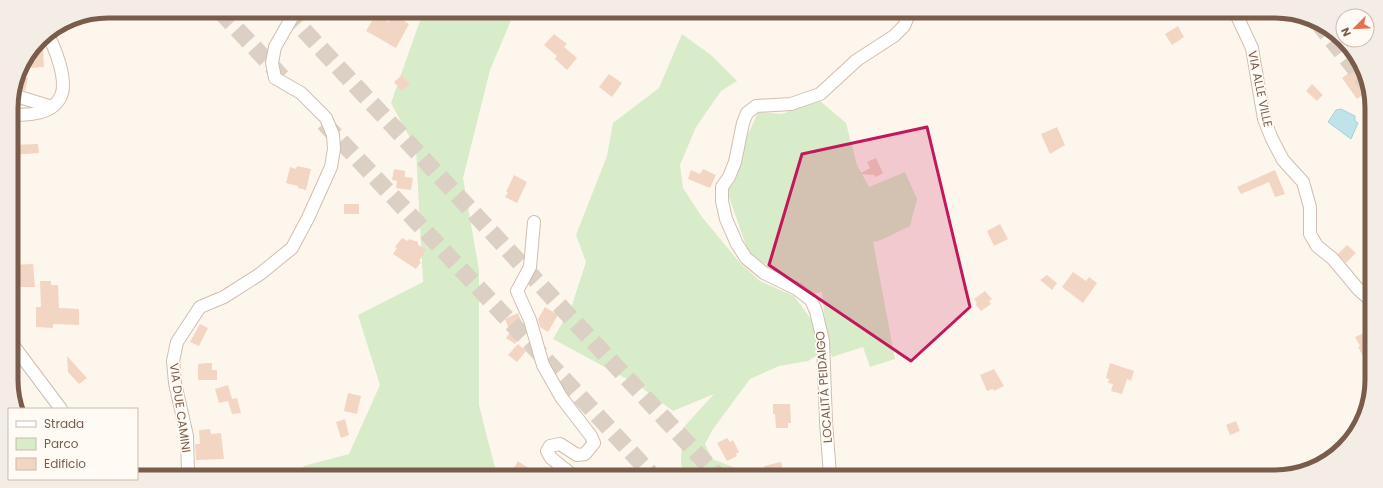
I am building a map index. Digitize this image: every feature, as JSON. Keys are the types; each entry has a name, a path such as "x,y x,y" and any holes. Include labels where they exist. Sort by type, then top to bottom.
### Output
{"street":[{"name":"VIA DUE CAMINI","path":"188,470 187,436 175,383 172,361 177,342 200,307 224,297 260,274 292,248 308,218 331,167 334,149 333,135 326,118 301,93 275,78 272,63 275,47 292,18"},
{"name":"LOCALITÀ PEIDAIGO","path":"830,470 823,341 816,311 811,300 797,289 764,273 746,258 737,244 726,219 722,201 722,187 729,177 735,162 743,123 748,114 756,106 791,104 820,94 857,60 894,36 904,26 908,18"},
{"name":"VIA ALLE VILLE","path":"1238,18 1252,48 1264,119 1283,160 1303,182 1310,207 1310,234 1317,246 1333,259 1365,295"},
{"path":"18,115 43,112 52,107 61,96 63,79 56,52 50,39"},
{"path":"19,97 52,107"},
{"path":"534,222 530,267 517,290 530,320 543,365 561,397 591,436 594,443 585,454 577,455 560,444 550,446 547,451 550,458 566,470"},
{"path":"18,353 60,408"}],"highlighted area":[{"path":"927,127 970,307 911,361 769,265 802,154"}],"green space":[{"path":"421,18 512,18 490,70 463,178 479,270 479,405 496,470 300,470 304,466 349,454 380,385 358,315 423,282 416,149 391,103"},
{"path":"682,34 711,55 737,81 721,91 696,127 680,165 683,188 702,217 740,263 760,281 794,296 814,323 818,355 808,361 779,366 750,379 713,429 705,444 712,459 733,467 736,470 682,470 683,428 714,394 673,411 638,385 553,339 571,308 586,262 576,235 607,156 613,123 659,88"},
{"path":"819,100 846,123 857,165 869,187 905,172 917,199 910,226 881,240 873,242 895,359 870,367 863,347 832,357 827,340 822,292 813,294 749,254 727,191 736,179 747,137 758,112 782,114"}],"water":[{"path":"1341,109 1355,116 1355,121 1358,123 1351,139 1328,122 1336,110"}],"building":[{"path":"374,18 382,18 389,22 391,18 399,18 409,24 396,48 366,31"},
{"path":"1178,26 1184,37 1172,45 1165,34"},
{"path":"554,34 567,44 564,47 577,58 567,70 555,59 557,56 544,45"},
{"path":"41,48 43,50 44,67 29,68 30,63"},
{"path":"1356,68 1364,94 1357,99 1342,78"},
{"path":"609,74 622,83 612,97 599,87"},
{"path":"402,75 410,84 402,91 394,82"},
{"path":"24,77 28,78 25,91 20,90"},
{"path":"1312,84 1323,95 1317,101 1306,91"},
{"path":"1057,127 1065,145 1050,154 1041,134"},
{"path":"38,144 39,153 18,155 18,145"},
{"path":"876,158 883,173 876,177 874,175 859,174 870,168 867,162"},
{"path":"297,166 311,169 306,190 286,183 290,167 296,169"},
{"path":"394,169 405,171 405,177 413,178 411,190 396,188 397,181 392,180"},
{"path":"703,169 716,175 710,188 688,179 691,170 700,174"},
{"path":"1275,170 1285,194 1275,197 1269,182 1241,194 1237,187"},
{"path":"514,175 527,182 517,203 505,197"},
{"path":"344,204 359,204 359,214 344,214"},
{"path":"1000,224 1008,239 994,246 987,231"},
{"path":"402,238 408,241 409,239 418,242 418,245 426,250 416,269 393,254 397,248 395,247"},
{"path":"1347,245 1356,253 1346,263 1338,254"},
{"path":"33,264 35,287 19,287 18,265"},
{"path":"1073,272 1086,281 1089,277 1097,283 1083,303 1062,287"},
{"path":"1047,275 1057,283 1052,290 1040,280"},
{"path":"40,281 51,281 51,285 58,285 59,308 79,309 79,325 53,324 53,328 36,327 36,307 41,307"},
{"path":"985,291 992,299 989,301 991,304 981,311 975,304 977,303 974,299"},
{"path":"545,307 558,315 548,332 540,327 538,319"},
{"path":"518,313 524,328 517,331 519,337 515,344 506,338 510,332 505,319"},
{"path":"200,324 208,328 199,346 190,342"},
{"path":"1365,332 1365,360 1358,347 1360,346 1355,337"},
{"path":"518,344 526,351 517,362 508,355"},
{"path":"67,356 87,378 79,384 68,372"},
{"path":"212,363 212,370 217,370 217,380 198,380 198,364"},
{"path":"1110,363 1134,371 1131,381 1127,379 1122,394 1111,391 1113,384 1108,383 1109,379 1106,378"},
{"path":"994,369 1004,386 994,391 993,389 987,391 980,375"},
{"path":"228,385 232,399 237,398 241,413 232,414 228,401 219,403 215,389"},
{"path":"348,393 361,396 357,414 344,411"},
{"path":"773,404 790,404 791,423 788,423 788,428 776,428 775,414 773,414"},
{"path":"345,419 349,435 341,438 336,422"},
{"path":"1236,421 1240,431 1230,435 1226,425"},
{"path":"210,429 211,434 221,433 224,459 196,460 195,444 200,444 199,430"},
{"path":"727,438 730,442 733,440 739,452 736,454 737,456 727,461 717,443"},
{"path":"518,461 531,470 512,470"},
{"path":"781,462 783,470 765,470 764,466"}],"tunnel":[{"path":"227,18 282,77"},
{"path":"293,18 712,470"},
{"path":"1325,33 1358,75"},
{"path":"324,123 647,470"}]}
